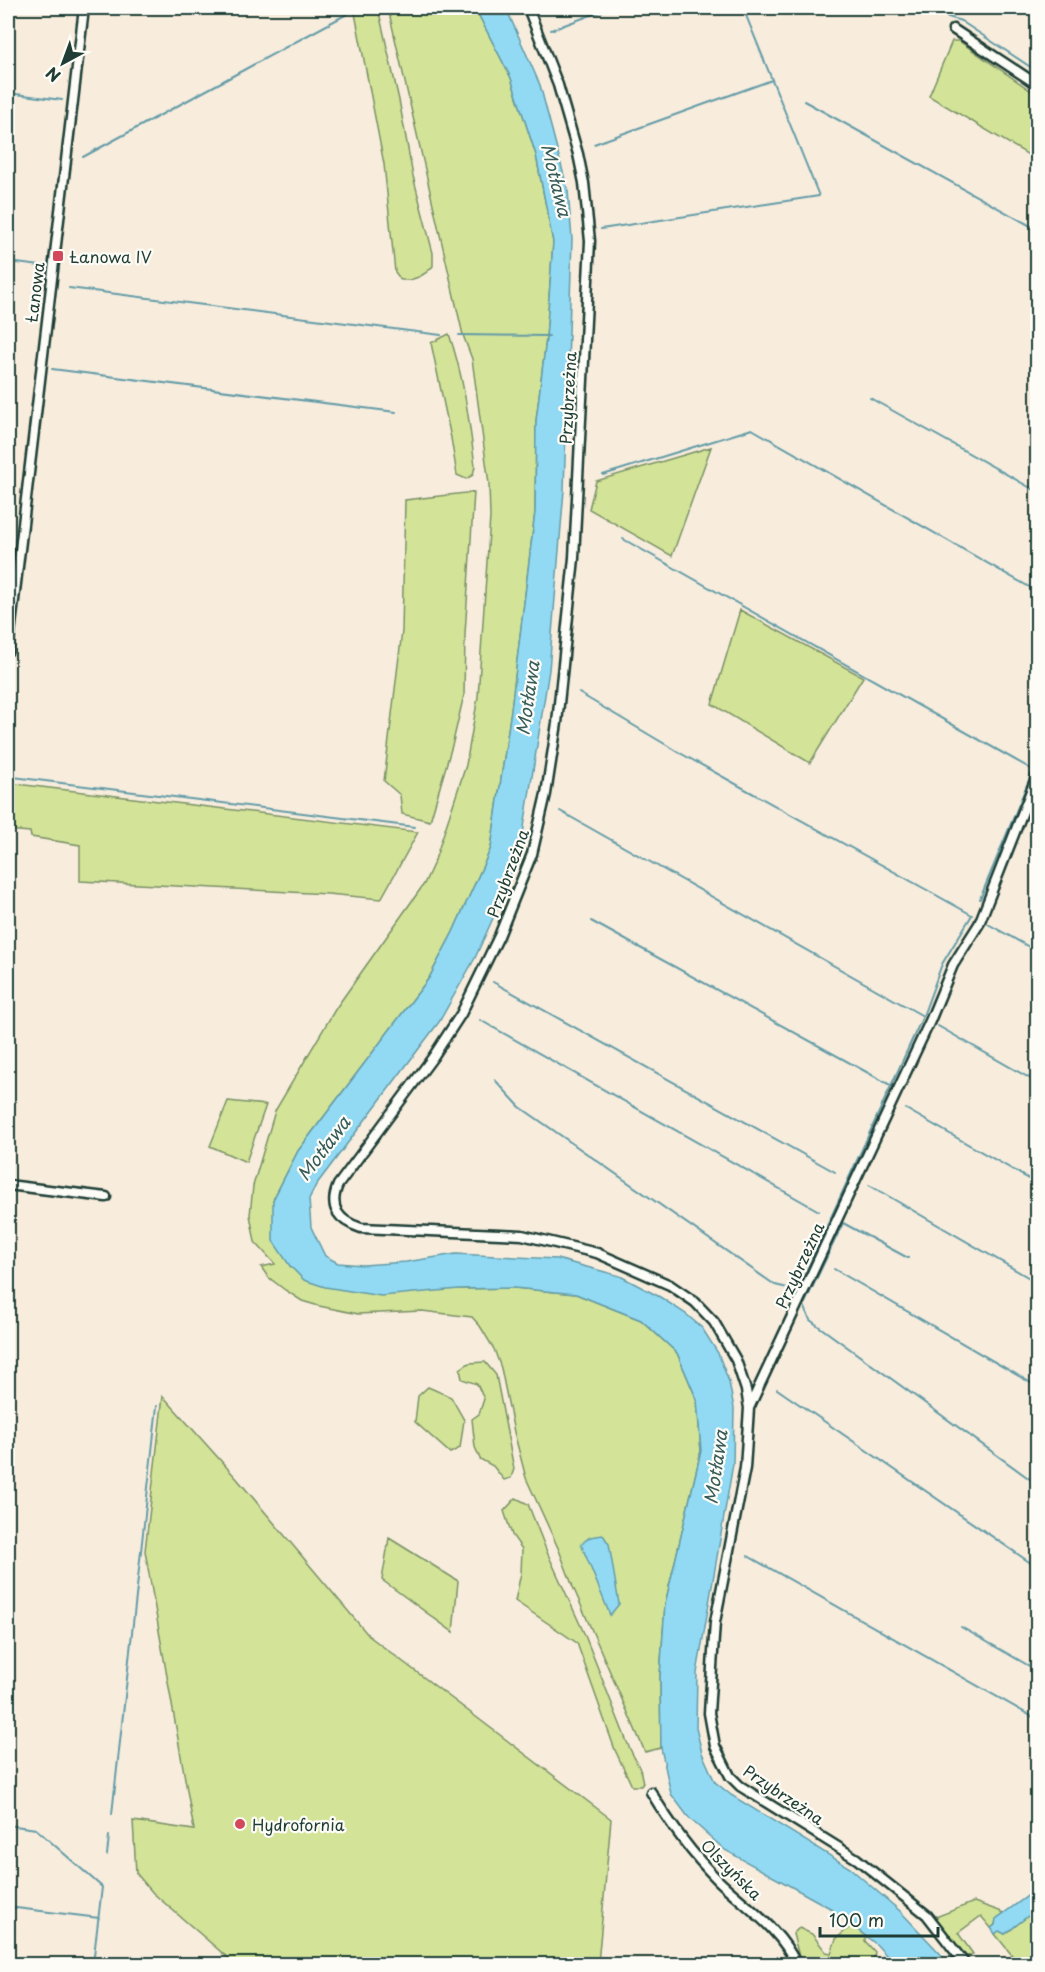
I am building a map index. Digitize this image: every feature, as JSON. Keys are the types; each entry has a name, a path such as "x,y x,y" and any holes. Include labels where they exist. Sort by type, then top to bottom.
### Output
{"street":[{"name":"Łanowa","path":"8,651 84,8"},
{"name":"Przybrzeżna","path":"528,8 558,85 576,144 584,183 591,241 574,558 557,723 548,784 532,854 499,936 465,1006 433,1057 338,1185 334,1195 334,1206 347,1223 361,1228 522,1235 597,1253 660,1281 695,1302 714,1322 736,1360 746,1390 748,1408 745,1468 715,1622 710,1713 715,1746 730,1776 740,1786 857,1859 927,1916 965,1965"},
{"path":"953,29 1038,85"},
{"name":"Przybrzeżna","path":"748,1408 925,1032 953,965 979,924 1038,774"},
{"path":"8,1185 106,1197"},
{"name":"Olszyńska","path":"651,1792 682,1840 717,1879 774,1931 788,1949 796,1965"}],"green space":[{"path":"354,8 378,8 413,176 433,253 433,266 423,275 410,280 401,280 395,272 384,164"},
{"path":"388,8 475,8 511,78 536,155 553,242 546,339 536,421 535,512 511,710 491,848 453,932 429,978 298,1151 273,1200 290,1266 459,1289 514,1288 576,1294 641,1320 677,1353 697,1400 701,1451 665,1604 660,1677 661,1748 645,1752 526,1478 501,1368 494,1349 480,1326 472,1317 422,1311 358,1314 302,1301 268,1277 261,1267 275,1264 255,1242 250,1215 253,1186 275,1111 336,1008 424,884 435,860 466,765 478,697 490,517 489,484 472,359 463,335"},
{"path":"952,41 959,41 1037,95 1037,160 929,96"},
{"path":"449,334 462,383 475,466 473,475 466,479 457,475 431,343"},
{"path":"711,447 672,556 589,509 596,481"},
{"path":"474,492 465,634 464,695 430,821 402,814 400,795 384,781 402,631 405,500"},
{"path":"740,610 863,677 810,763 712,704"},
{"path":"8,783 418,832 381,899 328,894 80,881 80,845 31,837 30,832 8,830"},
{"path":"228,1101 266,1105 246,1162 210,1146"},
{"path":"485,1362 496,1375 514,1469 511,1478 504,1480 493,1466 480,1459 475,1447 472,1419 479,1414 484,1399 477,1384 462,1379 460,1369 469,1363"},
{"path":"428,1387 451,1397 464,1420 460,1448 450,1453 415,1422 418,1396"},
{"path":"163,1396 238,1480 369,1636 611,1819 598,1964 235,1964 153,1893 136,1873 133,1821 194,1830 145,1551"},
{"path":"516,1498 528,1504 584,1633 640,1769 643,1783 641,1786 632,1786 615,1750 577,1643 515,1601 521,1573 522,1549 512,1535 504,1511"},
{"path":"389,1538 458,1581 453,1632 382,1580"},
{"path":"974,1902 1005,1913 996,1920 995,1925 991,1928 981,1916 958,1933 973,1954 965,1957 933,1918"},
{"path":"1037,1909 1037,1964 1019,1964 995,1934 999,1930 1005,1934"},
{"path":"852,1925 865,1936 865,1941 875,1952 873,1964 801,1964 793,1934 799,1928 812,1934 826,1952 831,1953 836,1939"}],"water":[{"name":"Motława","path":"475,8 506,8 540,85 568,191 572,239 564,490 549,670 521,846 499,905 475,958 439,1022 316,1185 309,1199 311,1227 325,1256 338,1263 363,1265 406,1262 456,1254 557,1259 620,1276 660,1297 702,1328 718,1353 729,1382 734,1408 733,1464 697,1673 696,1728 702,1753 715,1782 731,1795 850,1868 900,1911 950,1964 894,1964 877,1945 830,1908 725,1850 689,1818 671,1794 661,1748 660,1677 665,1604 701,1451 697,1400 677,1353 641,1320 576,1294 514,1288 459,1289 381,1296 325,1287 304,1280 290,1266 273,1241 273,1200 298,1151 429,978 453,932 491,848 511,710 535,512 536,421 546,339 553,242 536,155 511,78"},
{"path":"603,1535 609,1544 619,1604 610,1615 581,1544 590,1537"},
{"path":"1037,1889 1037,1909 1005,1934 999,1931 995,1934 991,1928 995,1925 996,1919"}],"waterway":[{"path":"46,8 64,10"},
{"path":"551,30 610,8"},
{"path":"601,229 819,196 743,8"},
{"path":"920,8 961,21 1038,72"},
{"path":"83,157 347,14"},
{"path":"594,144 772,80"},
{"path":"8,93 62,100"},
{"path":"804,101 1038,230"},
{"path":"8,262 41,266"},
{"path":"69,288 441,335"},
{"path":"459,335 549,336"},
{"path":"52,369 396,412"},
{"path":"870,398 1038,492"},
{"path":"603,475 752,429 1038,592"},
{"path":"623,539 1033,770"},
{"path":"495,1080 520,1107 775,1285 792,1289 800,1285 923,1016 942,964 972,915 680,753 579,693"},
{"path":"980,899 1038,758"},
{"path":"13,777 415,827"},
{"path":"560,811 923,1016"},
{"path":"591,921 892,1086"},
{"path":"988,924 1038,952"},
{"path":"493,982 835,1172"},
{"path":"480,1020 819,1211"},
{"path":"938,1026 1038,1083"},
{"path":"906,1109 1038,1184"},
{"path":"869,1185 1038,1283"},
{"path":"908,1258 843,1223 804,1305 810,1320 1038,1485"},
{"path":"834,1269 1038,1387"},
{"path":"777,1389 1038,1568"},
{"path":"112,1814 157,1406"},
{"path":"748,1556 1038,1720"},
{"path":"961,1627 1038,1671"},
{"path":"8,1825 36,1829 102,1887 93,1964"},
{"path":"107,1855 109,1836"},
{"path":"8,1907 99,1918"},
{"path":"951,1964 955,1961"}],"place":[{"name":"Łanowa IV","path":"58,256"},
{"name":"Hydrofornia","path":"240,1824"}]}
